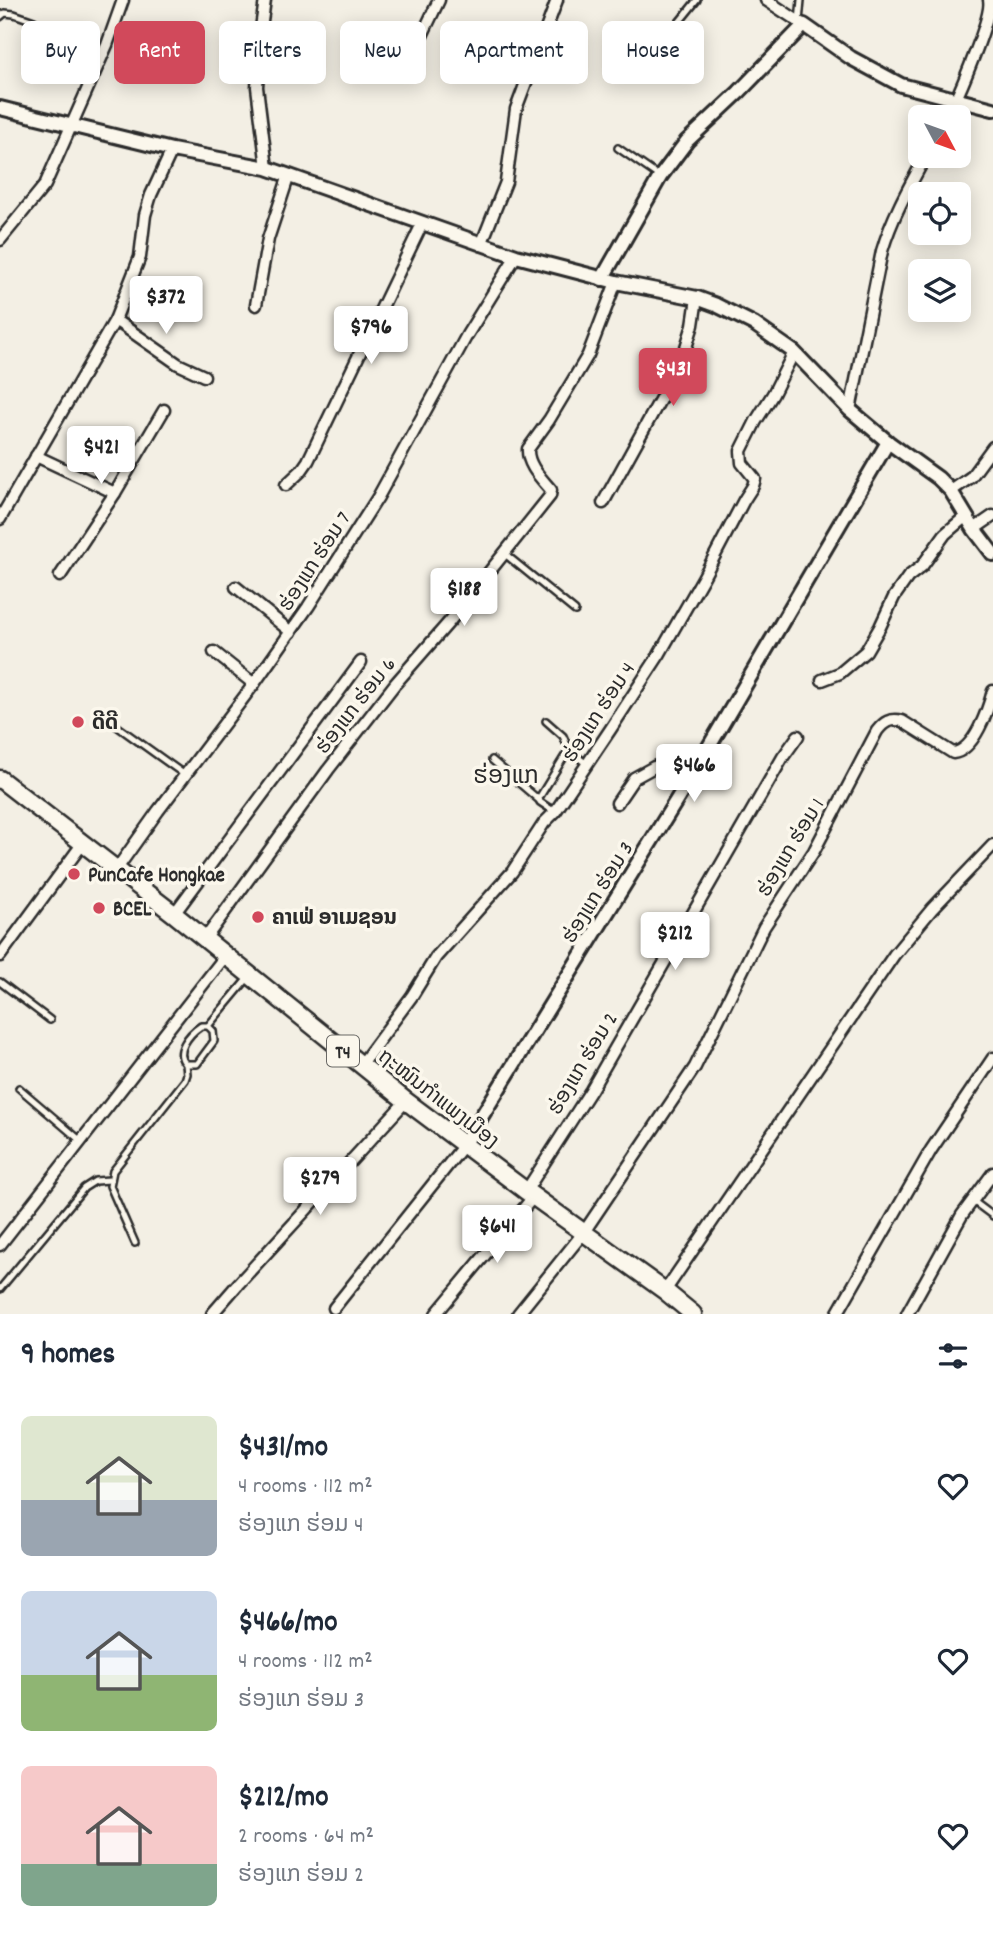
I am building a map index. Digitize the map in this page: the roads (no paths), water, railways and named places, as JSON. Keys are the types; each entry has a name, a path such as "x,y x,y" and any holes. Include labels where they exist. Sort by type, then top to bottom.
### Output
{"main road":[{"name":"ຖະໜົນກຳແພງເມືອງ","path":"0,779 226,955 406,1101 694,1314"}],"street":[{"path":"0,240 45,185 107,45 123,0"},
{"path":"265,0 257,87 267,168"},
{"path":"426,27 439,0"},
{"path":"481,245 506,182 516,109 557,0"},
{"path":"766,0 850,58 887,78 909,87 993,109"},
{"path":"954,105 991,4"},
{"path":"602,279 660,177 687,141 739,92 802,24"},
{"path":"0,108 172,150 267,168 516,256 602,279 716,304 754,324 794,352 850,410 888,442 925,467 951,491 965,516 993,554"},
{"path":"0,519 115,320 140,257 145,215 151,195 172,150"},
{"path":"850,410 882,251 898,207 919,168"},
{"path":"256,305 268,239 289,175"},
{"path":"286,485 308,461 422,224"},
{"name":"ຮ່ອງແກ ຮ່ອມ 7","path":"116,870 291,632 378,497 467,335 516,256"},
{"name":"ຮ່ອງແກ ຮ່ອມ 6","path":"205,939 328,770 550,496 551,490 535,471 528,449 588,355 616,282"},
{"path":"603,503 681,360 693,326 697,298"},
{"path":"115,320 178,364 204,376"},
{"name":"ຮ່ອງແກ ຮ່ອມ 4","path":"361,1065 412,996 436,957 512,872 659,655 753,486 755,480 742,463 741,451 794,352"},
{"path":"60,576 115,493 164,410"},
{"name":"ຮ່ອງແກ ຮ່ອມ 3","path":"464,1145 697,766 888,442"},
{"path":"951,491 971,477 993,447"},
{"path":"36,456 115,493"},
{"path":"822,680 840,673 866,651 894,597 908,577 922,566 945,534 965,516"},
{"path":"974,529 993,516"},
{"path":"236,587 291,632"},
{"path":"214,652 254,684"},
{"path":"174,914 361,662"},
{"name":"ຮ່ອງແກ ຮ່ອມ 1","path":"584,1232 695,1067 764,927 814,851 877,731 883,724 895,719 957,753 965,749 974,738 993,691"},
{"name":"ຮ່ອງແກ ຮ່ອມ 2","path":"436,1314 530,1194 783,757 798,736"},
{"path":"617,803 634,778 654,766 676,760 697,766"},
{"path":"0,956 83,843"},
{"path":"665,1291 894,955 932,909 989,857 993,845"},
{"path":"0,1245 226,955"},
{"path":"837,1314 931,1150 993,1058"},
{"path":"212,1314 406,1101"},
{"path":"334,1308 464,1145"},
{"path":"907,1314 962,1215 993,1172"},
{"path":"518,1314 584,1232"}],"lane":[{"path":"680,21 697,0"},
{"path":"801,0 802,24"},
{"path":"0,17 5,13 14,14 32,21"},
{"path":"618,148 660,177"},
{"path":"505,554 575,611"},
{"path":"107,719 185,775"},
{"path":"546,721 562,736 570,752 587,764"},
{"path":"539,800 566,754 570,752"},
{"path":"492,760 555,812"},
{"path":"135,1243 110,1186 110,1180 114,1171 185,1080 186,1064 180,1055 182,1048 198,1028 208,1026 250,975"},
{"path":"0,982 50,1020"},
{"path":"186,1064 197,1064 214,1041 213,1031 208,1026"},
{"path":"19,1088 81,1142"},
{"path":"0,1289 84,1188 95,1181 110,1180"},
{"path":"972,1200 993,1216"}],"place":[{"name":"ດີດີ","path":"78,722"},
{"name":"PunCafe Hongkae","path":"74,874"},
{"name":"BCEL","path":"99,908"},
{"name":"ຄາເຟ່ ອາເມຊອນ","path":"258,917"}],"district":[{"name":"ຮ່ອງແກ","path":"506,775"}]}
